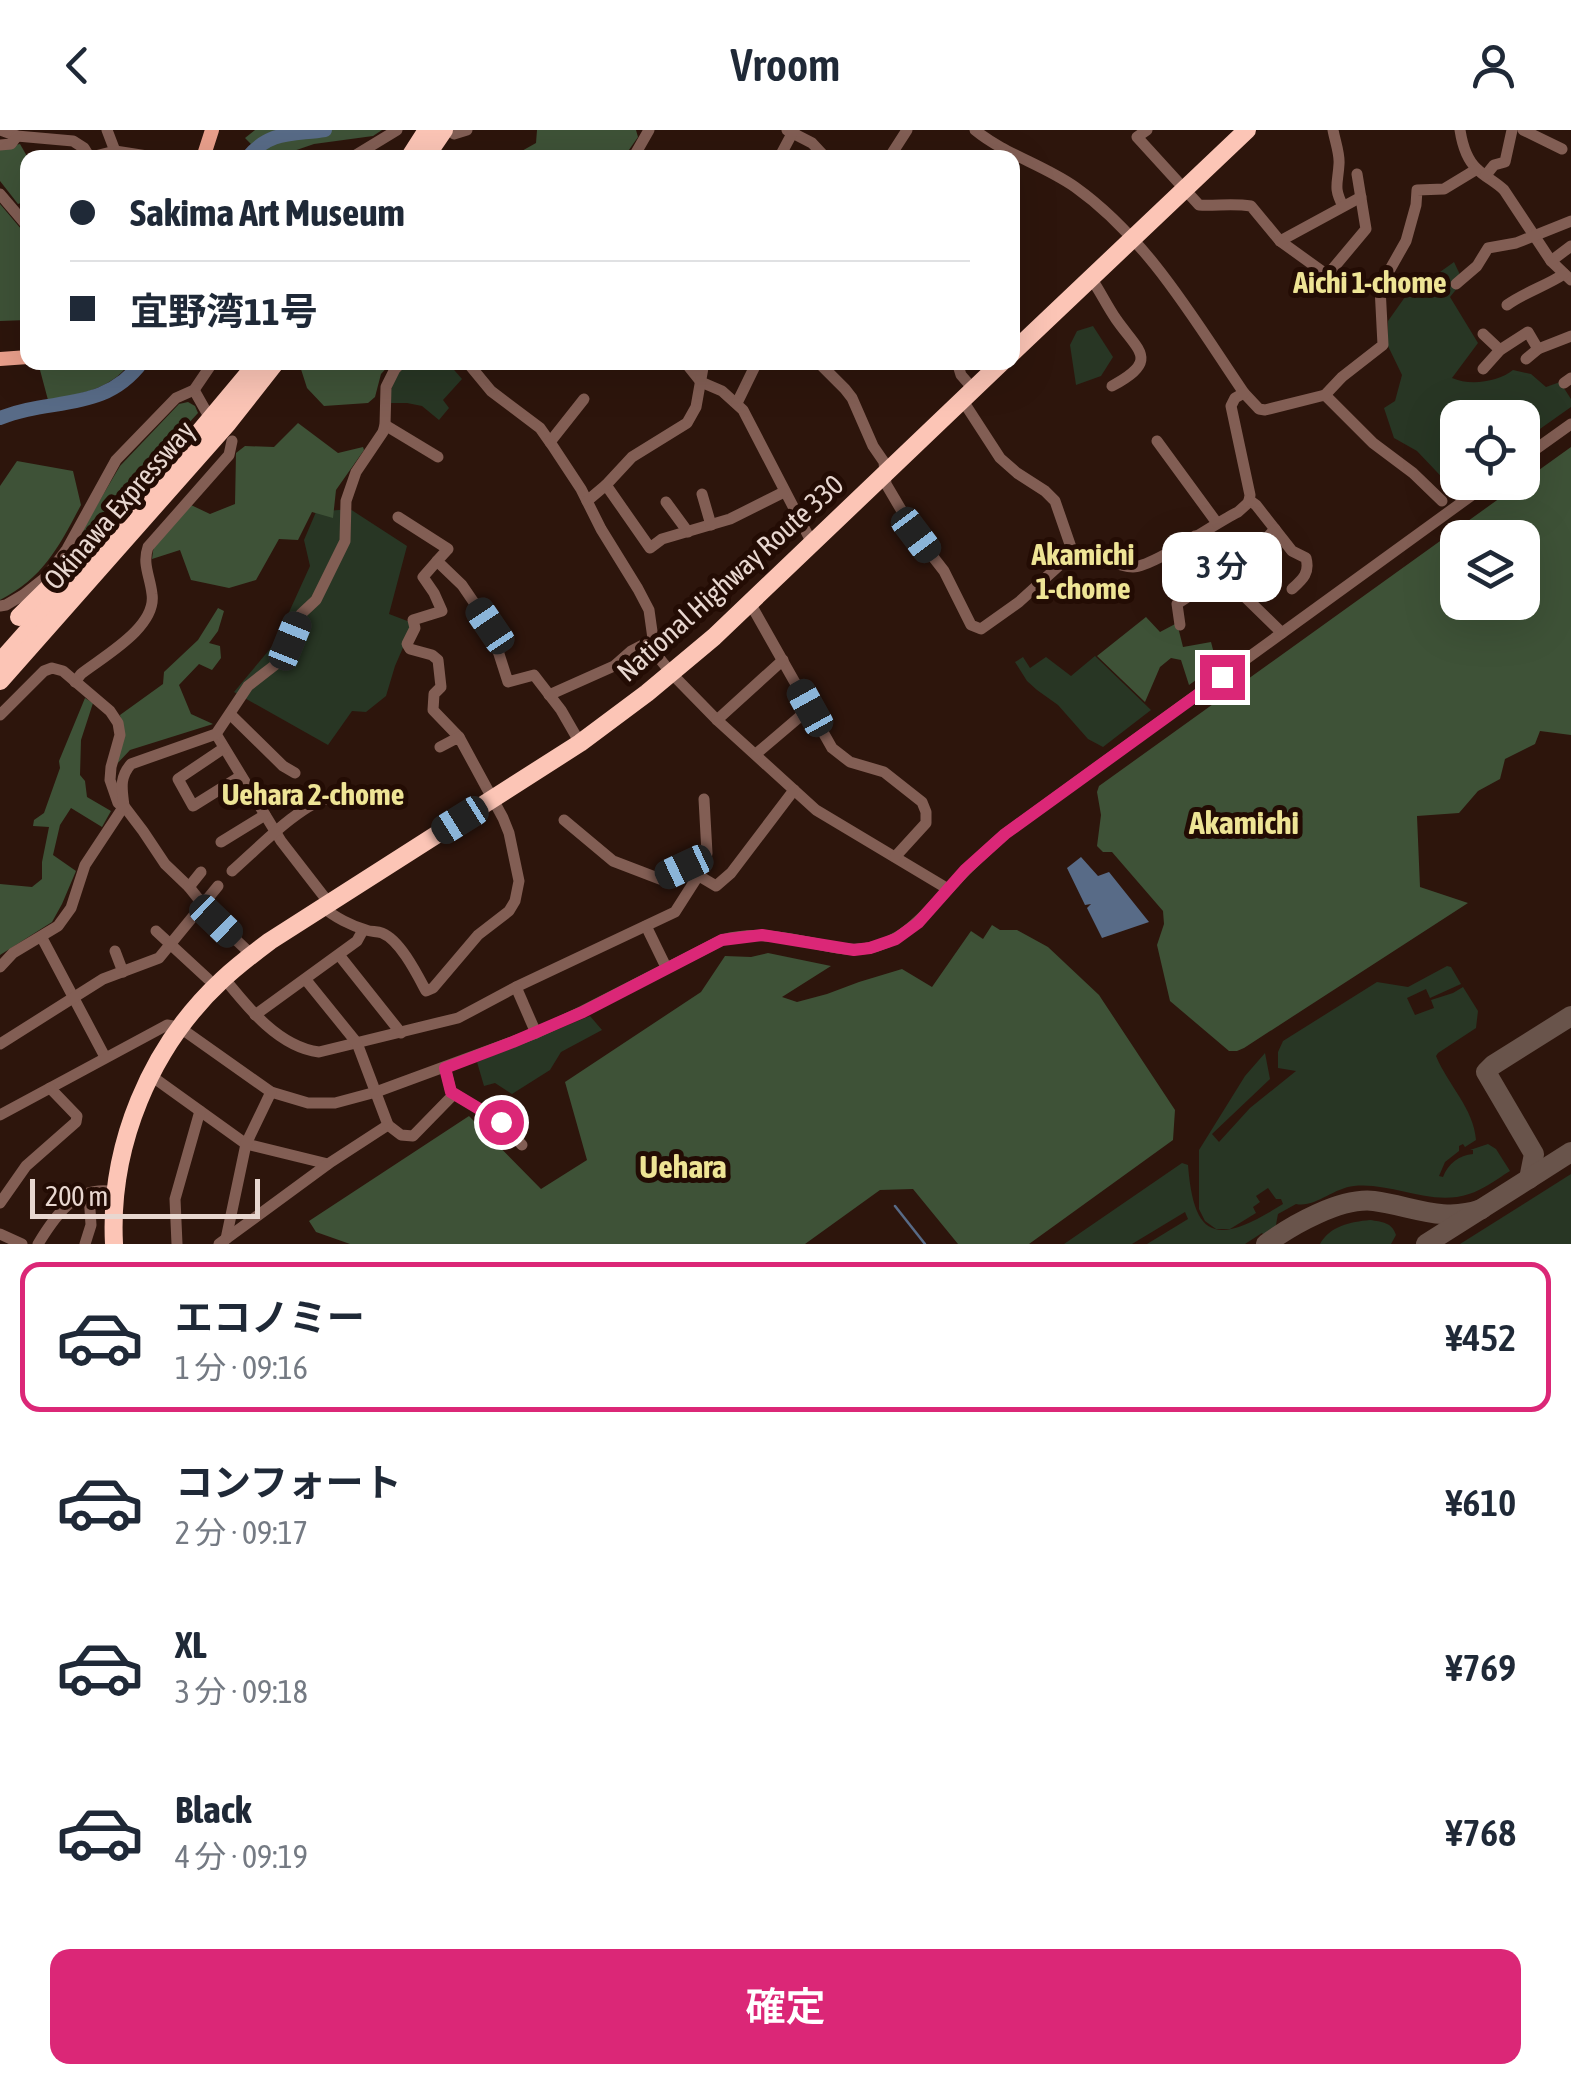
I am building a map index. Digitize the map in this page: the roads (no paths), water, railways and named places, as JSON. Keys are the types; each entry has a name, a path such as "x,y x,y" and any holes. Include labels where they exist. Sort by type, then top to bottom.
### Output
{"highway":[{"path":"1020,345 1247,130"},
{"path":"435,150 455,131"},
{"name":"Okinawa Expressway","path":"0,662 251,370"},
{"name":"Okinawa Expressway","path":"0,681 269,370"},
{"name":"National Highway Route 330","path":"114,1244 115,1192 127,1132 152,1073 179,1027 216,978 580,744 672,674 994,370"},
{"path":"18,617 101,537 118,528"}],"street":[{"path":"0,130 17,136 74,141 85,150"},
{"path":"364,150 397,130"},
{"path":"975,130 1010,150"},
{"path":"1147,130 1137,137 1198,205 1251,206 1280,241 1323,272 1330,272 1366,229 1357,174"},
{"path":"1333,130 1340,162 1336,192 1344,206"},
{"path":"1460,130 1468,157 1504,190 1551,261 1568,277"},
{"path":"1020,156 1073,186 1103,210 1162,274 1244,393 1265,410 1325,395 1383,345 1380,292 1406,242 1417,190 1444,188 1505,162 1512,130"},
{"path":"1523,130 1562,149"},
{"path":"791,131 819,150"},
{"path":"0,145 11,144 17,136"},
{"path":"0,194 20,217"},
{"path":"1280,241 1361,196"},
{"path":"1456,284 1477,266 1488,248 1571,221"},
{"path":"1551,261 1571,246"},
{"path":"1507,305 1521,295 1568,277"},
{"path":"1090,278 1140,353 1138,368 1112,386"},
{"path":"1483,369 1500,350 1528,332 1538,349"},
{"path":"1484,334 1500,350"},
{"path":"1526,359 1538,349 1571,336"},
{"path":"0,606 23,596 46,578 116,460 176,398 194,390 208,370"},
{"path":"252,955 165,864 124,806 120,782 131,764 216,734 248,686 276,665 301,614 316,600 345,541 346,501 356,472 383,432 386,386 394,370"},
{"path":"474,370 491,391 540,428 550,442 648,610 655,652 672,674 716,720 816,810 953,889"},
{"path":"691,370 701,382 722,391 743,410 812,543"},
{"path":"587,501 632,457 687,422 696,407 703,370"},
{"path":"737,403 753,370"},
{"path":"827,370 852,398 884,462 886,484 916,535 944,571 971,625 981,629 1018,602 1072,552 1135,567 1146,565 1238,512 1250,495 1231,406 1234,398 1244,393"},
{"path":"959,370 968,396 1000,458 1055,501 1072,552"},
{"path":"194,390 207,413"},
{"path":"1325,395 1373,443 1413,473 1442,502"},
{"path":"550,442 584,399"},
{"path":"1540,446 1571,424"},
{"path":"385,425 438,457"},
{"path":"75,682 151,613 153,601 145,556 148,547 229,455 232,442"},
{"path":"1157,442 1217,522"},
{"path":"606,485 650,548 662,539 730,519 784,492"},
{"path":"702,494 711,525"},
{"path":"1249,500 1292,551 1306,558 1304,578 1292,588"},
{"path":"0,1115 161,1027 179,1027 272,1092 301,1102 345,1101 536,1033 710,944 750,935 862,949 896,939 918,923 1005,834 1465,500"},
{"path":"666,502 688,532"},
{"path":"216,734 330,913 390,938 426,990 433,988 478,935 509,911 519,881 503,818 459,737 434,710 434,694 442,687 438,660 410,649 407,644 415,628 413,620 442,611 423,577 448,549 398,517"},
{"path":"1254,552 1275,529"},
{"path":"1195,536 1240,594 1282,633"},
{"path":"1170,551 1200,589 1177,604 1180,625"},
{"path":"438,561 462,585 490,626 508,682 534,675 580,744"},
{"path":"750,603 832,748 850,762 884,772 922,802 926,823 895,857"},
{"path":"549,694 614,666 630,651 652,640"},
{"path":"716,720 783,660"},
{"path":"0,715 44,671 63,671 110,710 118,723 120,736 110,780 118,803 124,806"},
{"path":"756,754 810,708"},
{"path":"230,714 295,774"},
{"path":"440,747 459,737"},
{"path":"224,748 178,779 193,806 241,776"},
{"path":"564,820 613,861 660,879 684,867 716,886 794,790"},
{"path":"232,870 318,801 334,797 356,800"},
{"path":"156,931 255,1015 308,1050 320,1052 402,1033 458,1018 675,912 705,865 704,799"},
{"path":"0,967 14,952 58,926 71,908 86,865 124,806"},
{"path":"221,842 265,815"},
{"path":"190,887 201,872"},
{"path":"0,1044 103,979 159,958 218,886"},
{"path":"646,926 666,967"},
{"path":"255,1015 357,941 363,930"},
{"path":"42,938 105,1057"},
{"path":"115,951 123,972"},
{"path":"339,954 402,1033"},
{"path":"306,980 357,1043 388,1125 401,1136 413,1136 454,1094"},
{"path":"516,987 536,1033"},
{"path":"132,1043 142,1042 151,1047 152,1073 246,1144 328,1164"},
{"path":"445,1068 451,1092 501,1122 522,1146"},
{"path":"0,1204 26,1166 76,1122 77,1116 50,1088"},
{"path":"223,1242 246,1144 272,1092"},
{"path":"177,1244 175,1199 200,1112"},
{"path":"223,1242 388,1125"},
{"path":"38,1244 57,1213 73,1199 106,1190 115,1192"},
{"path":"85,1244 91,1225 89,1194"},
{"path":"0,1234 22,1244"}],"water":[{"path":"1081,857 1098,876 1109,872 1149,922 1102,938 1087,908 1091,904 1085,905 1067,868"}],"waterway":[{"path":"255,150 273,138 325,130"},
{"path":"0,418 94,397 134,370"},
{"path":"895,1206 925,1244"}],"district":[{"name":"Aichi 1-chome","path":"1370,282"},
{"name":"Akamichi 1-chome","path":"1083,571"},
{"name":"Uehara 2-chome","path":"313,794"},
{"name":"Akamichi","path":"1244,822"},
{"name":"Uehara","path":"683,1166"}]}
